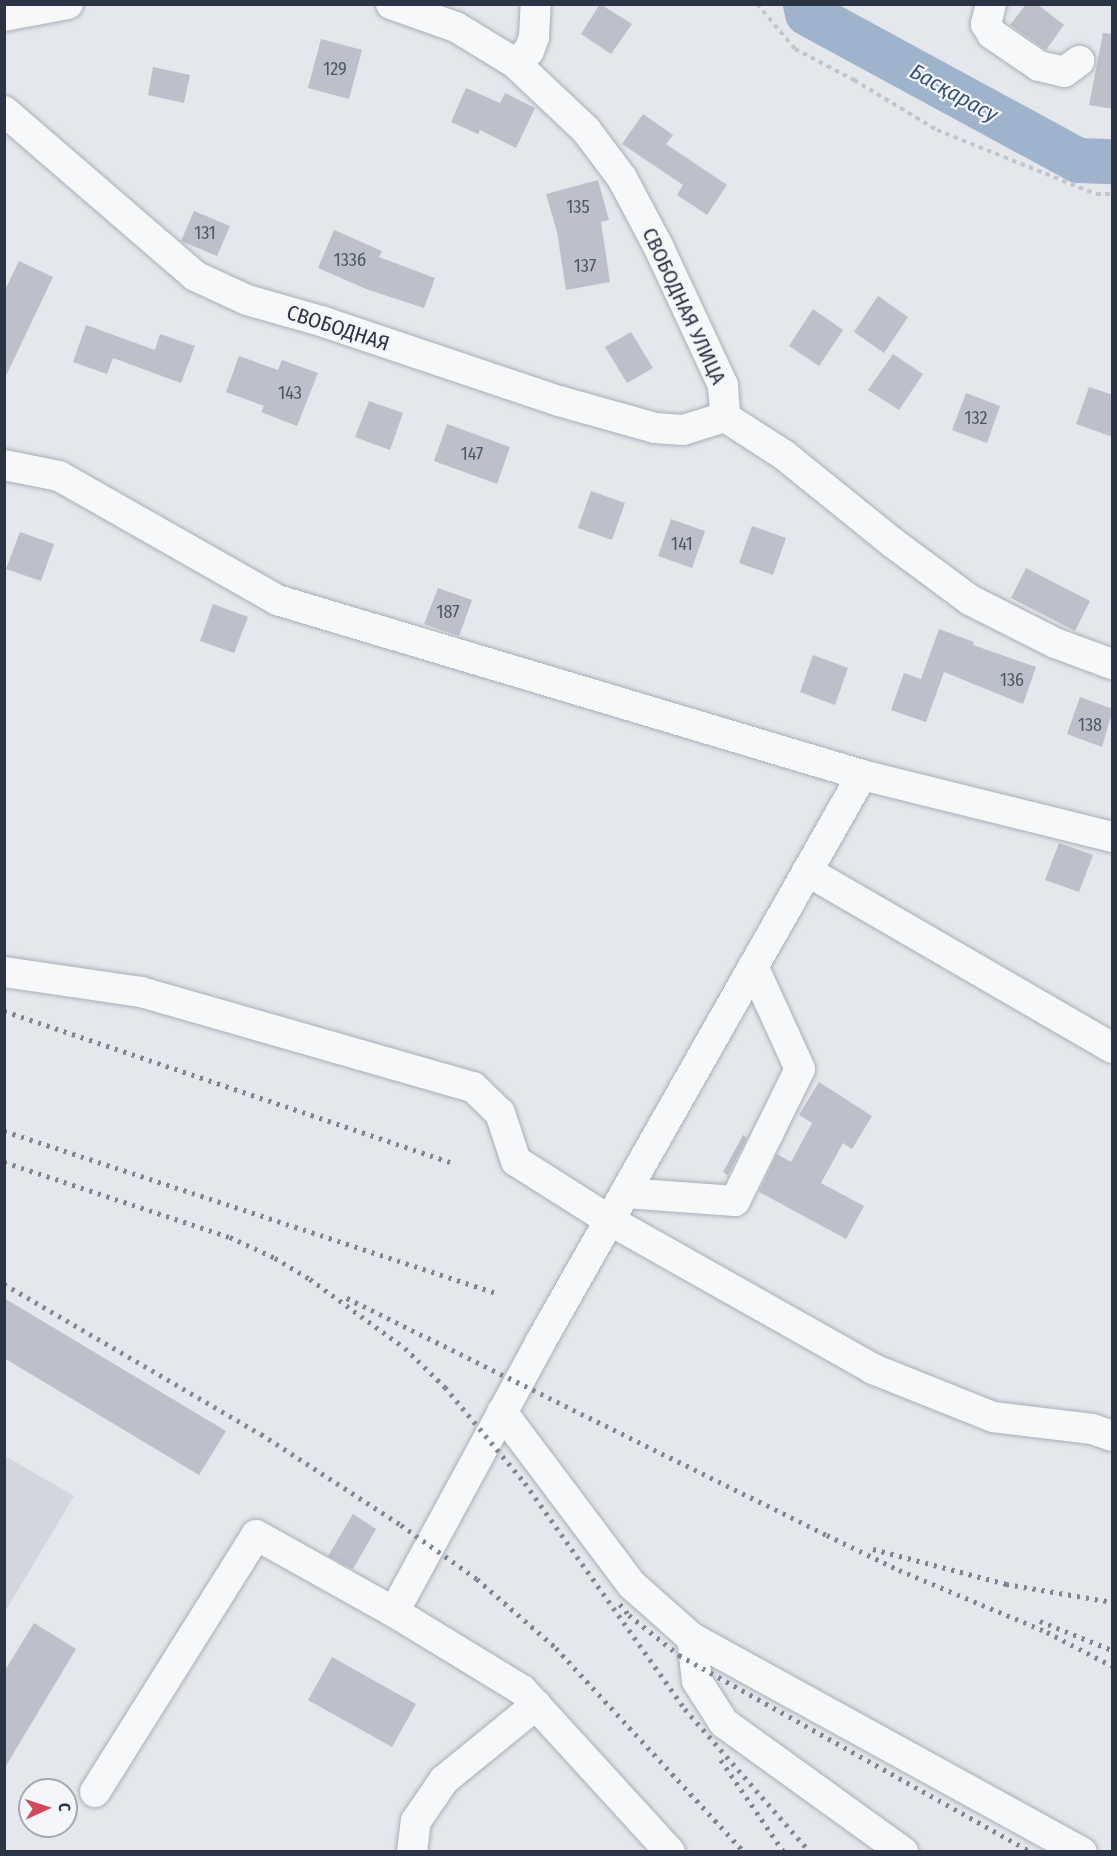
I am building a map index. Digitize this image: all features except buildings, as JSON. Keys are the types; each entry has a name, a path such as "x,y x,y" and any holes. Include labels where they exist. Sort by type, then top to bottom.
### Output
{"street":[{"path":"19,11 68,4"},
{"name":"СВОБОДНАЯ УЛИЦА","path":"391,4 456,27 515,63 586,130 622,178 659,248 723,385 725,417"},
{"path":"515,63 529,51 534,37 536,4"},
{"path":"991,4 986,24 992,34 1039,66 1065,72 1079,61"},
{"name":"СВОБОДНАЯ","path":"4,111 195,276 247,300 324,322 559,401 655,428 683,430 725,417"},
{"path":"725,417 784,455 893,543 970,600 1055,643 1113,664"},
{"path":"4,465 59,476 278,600 862,775 1113,837"},
{"path":"394,1612 609,1220 862,775"},
{"path":"807,871 1113,1048"},
{"path":"625,1193 735,1201 800,1069 753,966"},
{"path":"4,972 141,993 473,1087 500,1113 516,1161 609,1220 873,1369 993,1417 1092,1429 1113,1436"},
{"path":"502,1412 632,1585 692,1638 1082,1851"},
{"path":"96,1792 256,1535 394,1612 522,1690 670,1851"},
{"path":"692,1638 697,1681 724,1723 903,1851"},
{"path":"412,1851 416,1821 444,1780 536,1705"}],"path":[{"path":"757,4 795,50 854,80 937,130 1096,194 1113,194"}],"shaded area":[{"path":"5,1456 74,1496 5,1612"}],"waterway":[{"name":"Басқарасу","path":"805,4 807,13 1078,160 1112,161"}],"railway":[{"path":"4,1011 454,1163"},
{"path":"4,1131 499,1294"},
{"path":"4,1162 230,1237 275,1258 310,1279 405,1348 445,1387 525,1483 685,1709 810,1852"},
{"path":"4,1284 261,1434 401,1525 477,1579 556,1648 744,1852"},
{"path":"347,1298 899,1570 1047,1632 1112,1666"},
{"path":"873,1549 1006,1584 1112,1602"},
{"path":"620,1604 629,1615 679,1655 1032,1852"},
{"path":"1040,1621 1112,1650"},
{"path":"721,1760 784,1852"}]}
